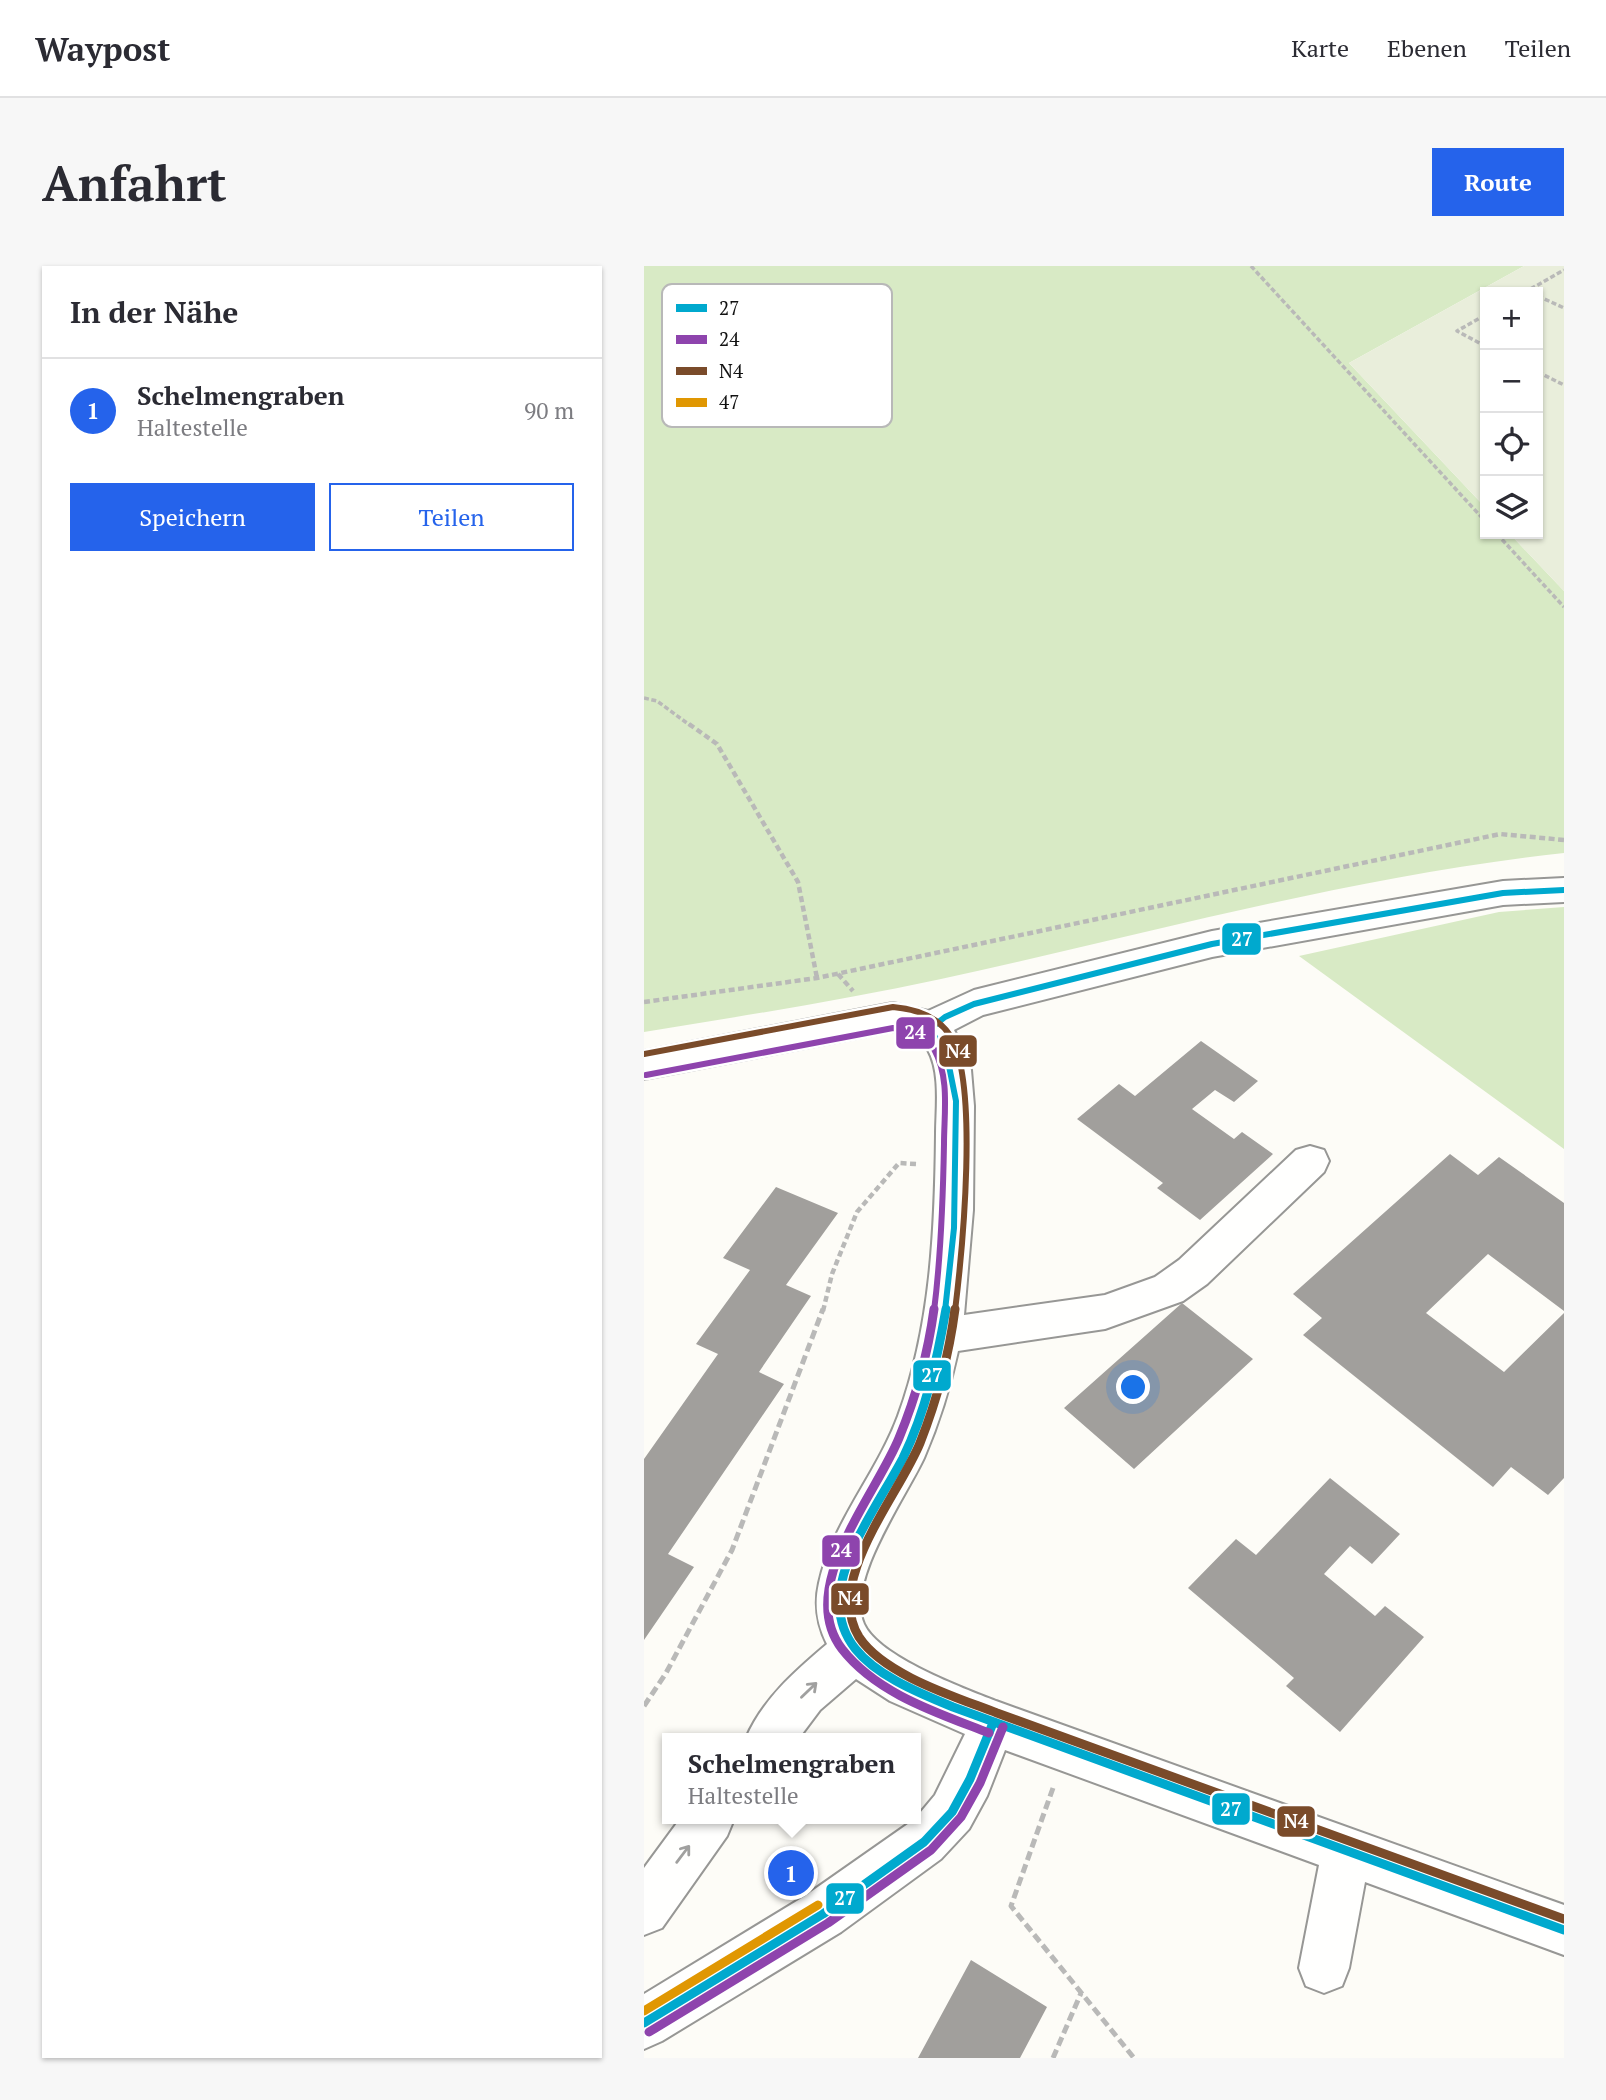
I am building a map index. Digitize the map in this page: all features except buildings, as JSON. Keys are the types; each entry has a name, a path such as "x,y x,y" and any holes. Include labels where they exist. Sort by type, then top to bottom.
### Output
{"street":[{"path":"930,1029 945,1017 974,1004 1212,944 1503,893 1564,890"},
{"path":"644,1065 880,1018 904,1017 930,1029 940,1039 953,1064 955,1166 952,1264 943,1336 904,1455 848,1562 840,1587 838,1608 841,1628 868,1661 923,1693 993,1723 1564,1930"},
{"path":"943,1336 1105,1312 1169,1289 1193,1272 1310,1161"},
{"path":"774,1733 804,1694 856,1649"},
{"path":"644,2023 823,1914 925,1842 952,1812 970,1779 993,1723"},
{"path":"648,1894 706,1824"},
{"path":"1324,1968 1346,1851"}],"path":[{"path":"1251,266 1480,516"},
{"path":"1535,287 1564,270"},
{"path":"1543,298 1564,308"},
{"path":"1480,318 1457,331 1480,343"},
{"path":"1543,375 1564,386"},
{"path":"1502,539 1564,607"},
{"path":"644,698 657,701 717,744 798,882 817,978"},
{"path":"644,1002 817,978 1500,834 1564,840"},
{"path":"644,1706 666,1673 732,1550 807,1356 821,1318 832,1274 857,1212 899,1163 955,1166"},
{"path":"1066,1750 1011,1906 1134,2058"},
{"path":"1053,2058 1081,1993"}],"green space":[{"path":"644,266 1524,266 1486,287 1480,287 1480,290 1349,363 1480,502 1480,539 1515,539 1564,591 1564,853 1485,863 1329,891 904,987 644,1032"},
{"path":"1524,266 1564,266 1564,591 1515,539 1543,539 1543,287 1486,287"},
{"path":"1480,290 1480,502 1349,363"},
{"path":"1564,907 1564,1149 1299,956 1499,912"}],"transit line":[{"name":"27","path":"930,1029 945,1017 974,1004 1212,944 1503,893 1564,890"},
{"name":"N4","path":"644,1054 893,1007 917,1011 931,1017 949,1033 956,1045 964,1071 966,1100 964,1211 959,1281 948,1350 926,1426 906,1473 864,1550 851,1588 849,1606 852,1623 861,1639 875,1654 915,1679 997,1713 1564,1919"},
{"name":"24","path":"646,1075 893,1028 916,1033 934,1048 942,1070 945,1094 944,1176 938,1279 928,1347 898,1442 835,1565 828,1606 831,1627 840,1647 875,1680 898,1694 989,1733"},
{"name":"27","path":"930,1029 947,1056 956,1101 951,1267 940,1343 919,1418 904,1455 857,1540 839,1587 838,1610 843,1630 854,1647 869,1663 909,1688 993,1723 1564,1930"},
{"name":"27","path":"644,2023 823,1914 924,1842 952,1812 970,1779 993,1723"},
{"name":"24","path":"649,2032 828,1923 931,1850 961,1817 980,1783 1003,1727"},
{"name":"47","path":"644,2011 818,1905"}],"place":[{"name":"Schelmengraben","path":"791,1873"}]}
